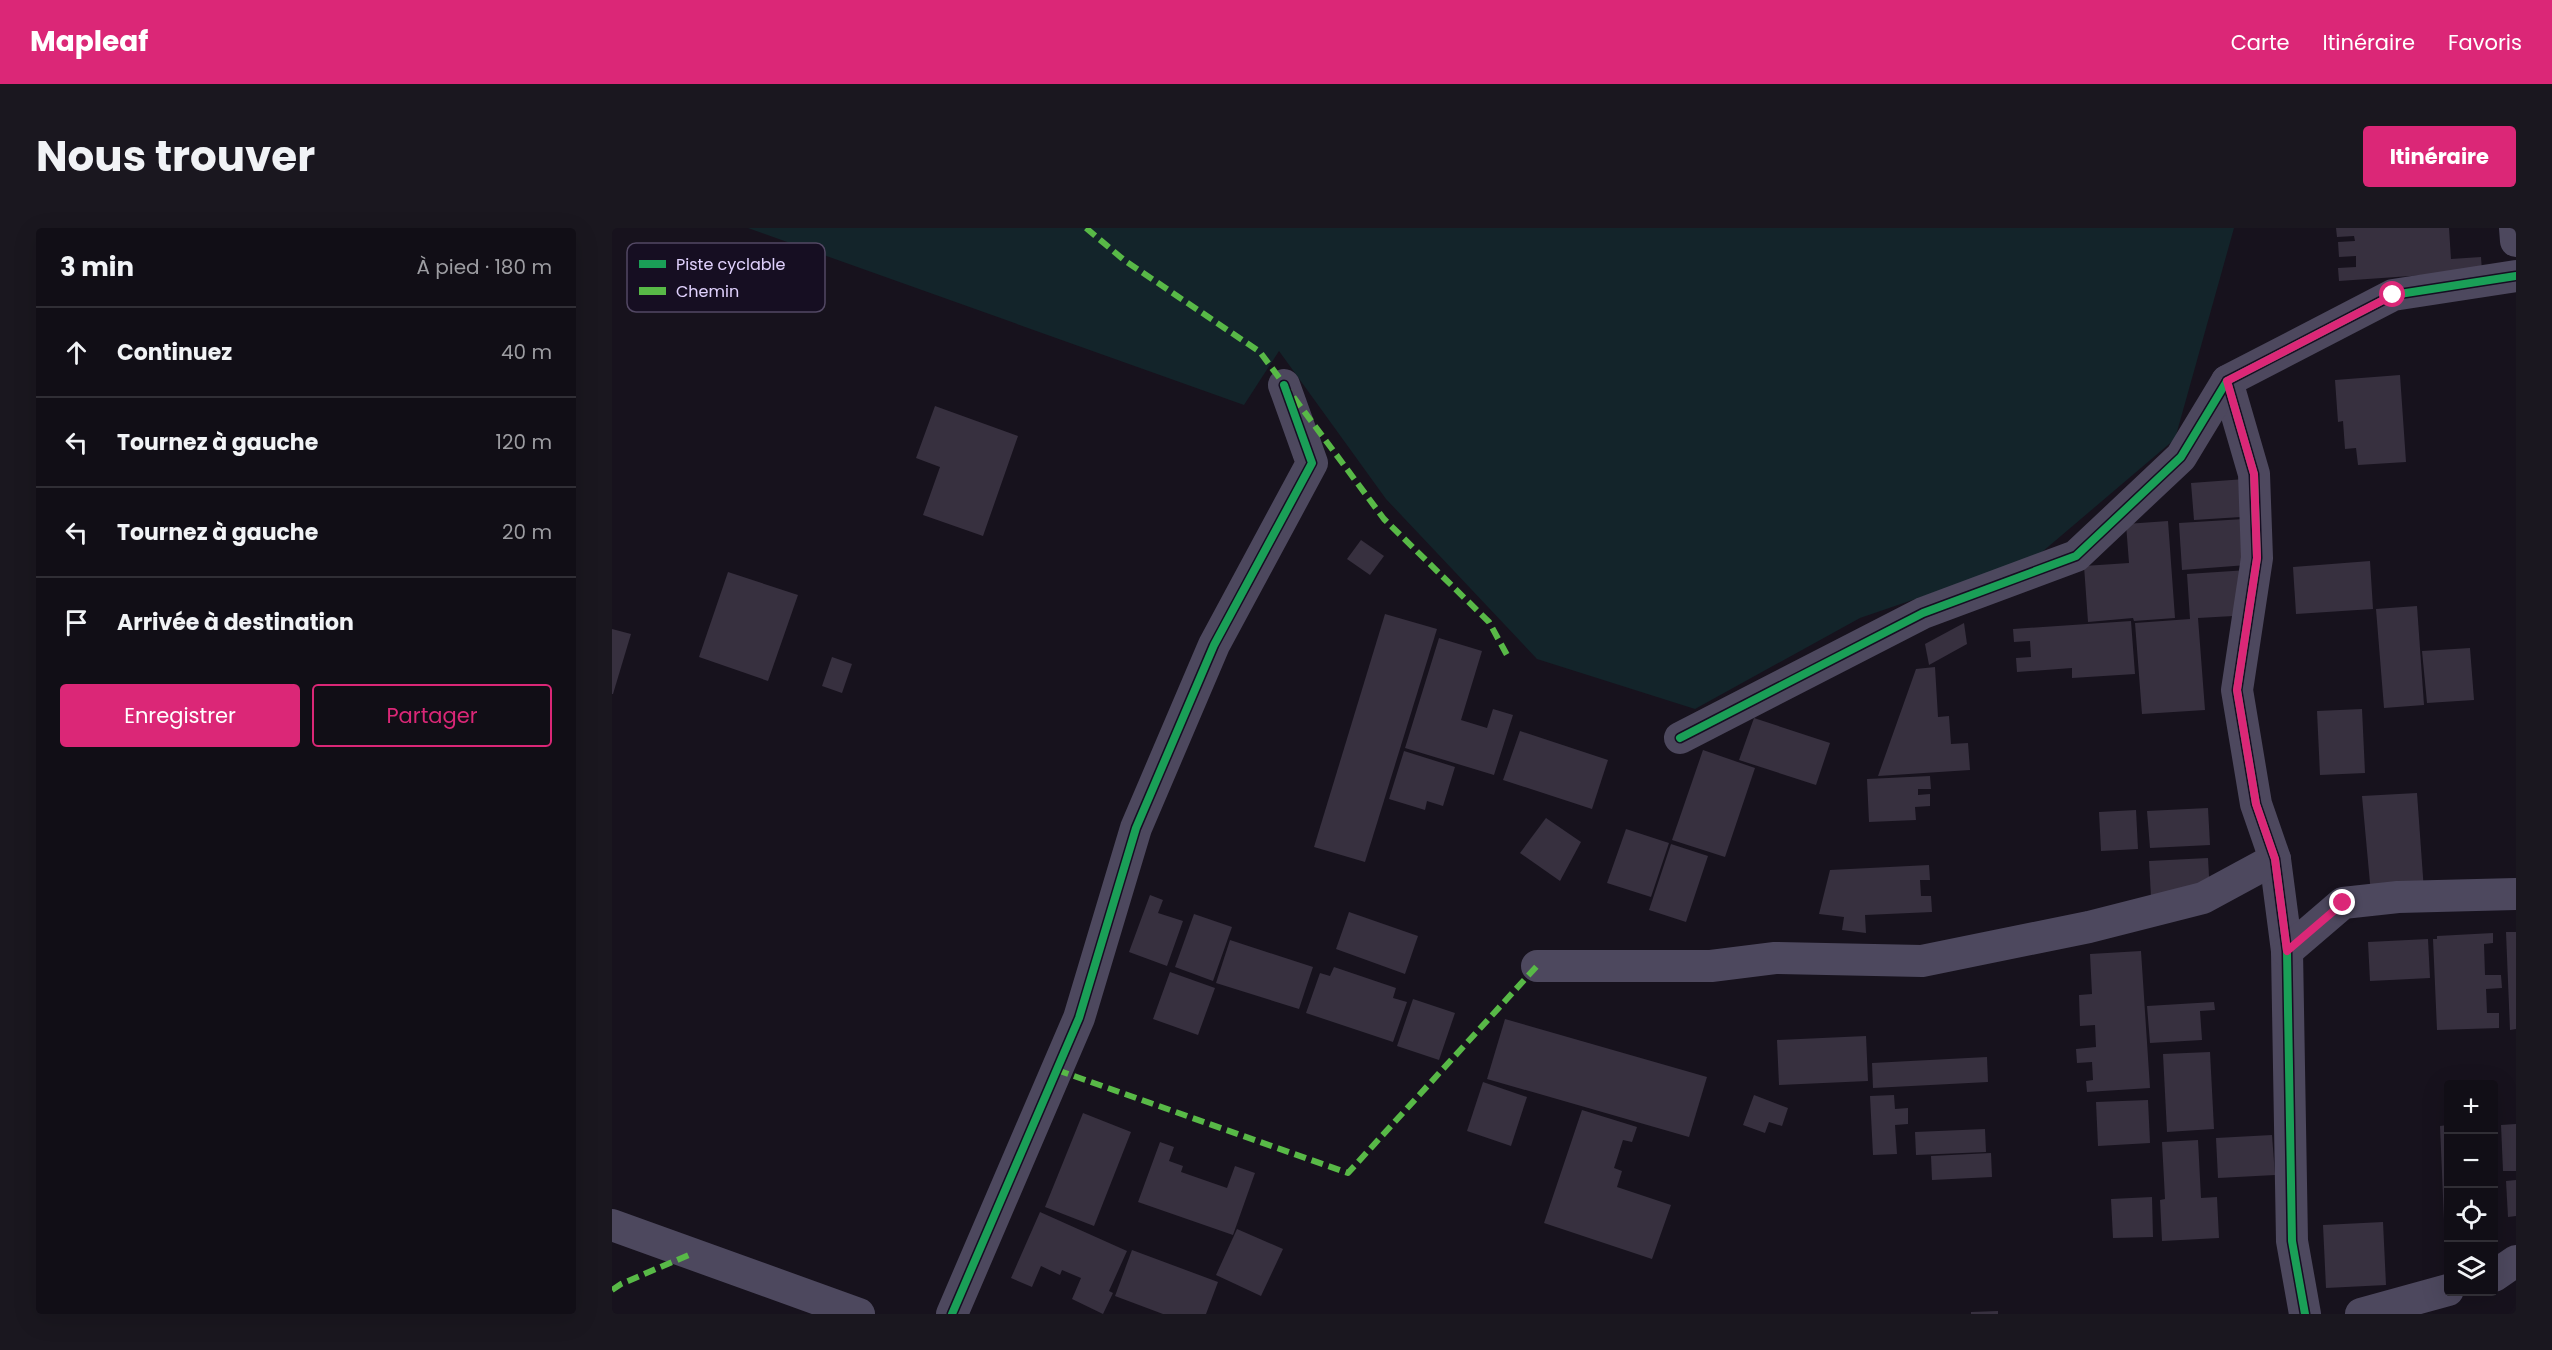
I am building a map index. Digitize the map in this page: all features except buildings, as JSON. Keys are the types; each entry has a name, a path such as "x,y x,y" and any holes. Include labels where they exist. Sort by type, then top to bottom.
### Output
{"street":[{"path":"2515,228 2516,241"},
{"path":"1680,738 1923,613 2076,556 2181,457 2227,381 2393,295 2516,276"},
{"path":"2227,381 2254,474 2257,558 2237,690 2256,804 2275,859 2287,951 2292,1241 2305,1314"},
{"path":"952,1314 1078,1018 1136,828 1214,645 1312,463 1284,385"},
{"path":"1538,966 1711,966 1775,958 1922,961 2089,927 2203,898 2275,859"},
{"path":"2287,951 2343,903 2398,897 2516,894"},
{"path":"612,1225 860,1314"},
{"path":"2498,1273 2516,1261"},
{"path":"2361,1314 2444,1291"}],"shaded area":[{"path":"748,228 2234,228 2175,439 2035,558 1860,618 1695,709 1537,659 1386,499 1279,351 1244,405 825,255 825,243 790,243"}],"marked path":[{"path":"1086,228 1124,260 1260,352 1384,519 1489,622 1507,655"},
{"path":"1057,1070 1348,1173 1537,966"},
{"path":"612,1290 691,1254"}],"cycle path":[{"path":"1680,738 1923,613 2076,556 2181,457 2227,381 2393,295 2516,276"},
{"path":"2227,381 2254,474 2257,558 2237,690 2256,804 2275,859 2287,951 2292,1241 2305,1314"},
{"path":"952,1314 1079,1018 1136,828 1214,645 1312,463 1284,385"}],"route":[{"path":"2343,903 2287,951 2275,859 2256,804 2237,690 2257,558 2254,474 2227,381 2393,295"}]}
